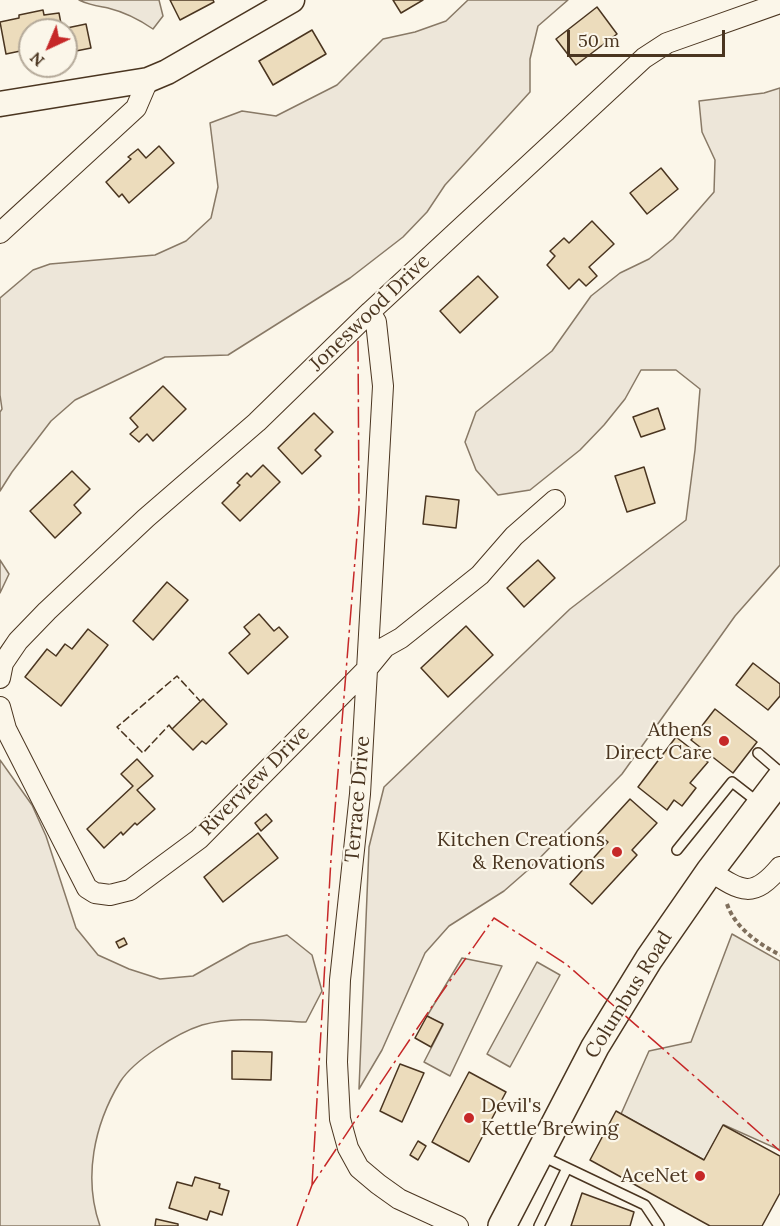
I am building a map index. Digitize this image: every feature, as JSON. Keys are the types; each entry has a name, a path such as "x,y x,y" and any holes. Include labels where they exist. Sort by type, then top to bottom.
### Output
{"main road":[{"name":"Columbus Road","path":"502,1226 595,1047 649,959 704,878 780,780"}],"street":[{"path":"0,104 148,80 177,67 292,0"},
{"name":"Joneswood Drive","path":"0,678 3,663 18,641 47,612 151,514 257,422 370,312 644,58 667,43 780,3"},
{"path":"0,234 136,108 148,80"},
{"name":"Terrace Drive","path":"370,312 376,322 383,386 360,794 340,980 337,1062 340,1119 348,1148 359,1168 399,1199 458,1226"},
{"name":"Riverview Drive","path":"0,707 6,729 87,888 95,893 110,895 130,890 199,839 367,669 385,647 401,638 480,575 514,536 555,500"},
{"path":"704,878 735,887 754,889 765,884 780,867"}],"lane":[{"path":"758,753 780,772"},
{"path":"677,850 732,782 760,804"},
{"path":"538,1154 645,1204 659,1226"},
{"path":"539,1226 567,1168"}],"path":[{"path":"704,878 727,903 730,912 749,934 780,955"}],"shaded area":[{"path":"79,0 159,0 163,16 153,29 120,12"},
{"path":"468,0 568,0 538,26 530,59 530,92 445,185 427,212 403,237 350,278 228,355 165,357 75,400 51,421 0,491 0,412 2,409 0,298 33,270 50,264 155,255 186,241 211,218 218,187 210,123 242,111 276,116 337,85 383,39 415,32 446,21"},
{"path":"780,88 780,565 735,616 622,774 528,870 504,891 449,926 425,953 382,1050 359,1089 369,847 384,787 570,609 686,520 700,389 676,370 641,370 625,399 604,425 580,450 530,490 498,495 476,470 465,442 476,412 552,351 591,296 620,273 649,259 673,239 714,192 715,160 702,132 699,101 764,93"},
{"path":"0,560 9,574 0,593"},
{"path":"0,760 32,805 46,836 76,928 98,955 129,969 160,979 193,976 250,944 287,935 312,955 322,991 306,1022 240,1020 202,1025 157,1048 135,1065 120,1082 111,1099 94,1152 92,1189 100,1226 0,1226"},
{"path":"732,934 780,961 780,1150 724,1125 704,1160 621,1114 649,1051 691,1042"},
{"path":"462,958 502,966 450,1076 424,1062 443,1025 427,1016"},
{"path":"537,962 560,975 510,1067 487,1054"}],"building":[{"path":"170,0 213,0 214,2 180,20"},
{"path":"393,0 423,0 401,13"},
{"path":"597,7 617,34 576,65 556,39"},
{"path":"43,10 44,15 59,13 60,18 19,18 19,15"},
{"path":"18,18 18,52 6,54 0,22"},
{"path":"86,24 91,48 78,51 78,26"},
{"path":"312,30 326,54 273,85 259,61"},
{"path":"159,146 174,163 129,203 122,194 119,197 106,182 131,159 128,157 138,149 146,158"},
{"path":"661,168 678,189 647,214 630,193"},
{"path":"592,221 614,244 589,267 597,276 586,286 579,279 569,289 547,265 555,256 550,251 564,238 569,243"},
{"path":"478,276 498,297 460,333 440,311"},
{"path":"163,386 186,409 153,441 147,434 139,442 130,434 138,427 130,418"},
{"path":"658,408 665,429 641,437 633,417"},
{"path":"314,413 333,432 315,450 321,456 302,474 278,448"},
{"path":"263,465 280,482 240,521 222,503 240,485 237,483 247,473 251,477"},
{"path":"644,467 655,503 627,512 615,476"},
{"path":"72,471 90,489 74,505 81,513 55,538 30,511"},
{"path":"426,496 459,500 456,528 423,524"},
{"path":"538,560 555,578 524,607 507,588"},
{"path":"167,582 188,600 153,640 133,621"},
{"path":"259,614 274,631 279,627 288,637 248,674 229,653 250,634 244,627"},
{"path":"466,626 493,655 448,697 421,668"},
{"path":"88,629 108,645 61,706 25,677 47,649 56,656 65,644 72,649"},
{"path":"753,663 780,684 780,696 768,710 736,685"},
{"path":"203,699 227,724 206,744 202,741 193,750 172,729"},
{"name":"Athens Direct Care","path":"715,709 757,742 733,773 691,740"},
{"path":"676,737 708,762 690,783 696,788 682,806 674,800 667,810 638,787"},
{"path":"137,759 153,776 137,790 155,809 123,835 121,832 104,848 87,829 133,786 121,774"},
{"name":"Kitchen Creations & Renovations","path":"630,799 657,823 632,850 637,855 592,904 570,884 608,842 598,834"},
{"path":"266,814 272,821 261,831 255,823"},
{"path":"258,833 278,858 223,902 204,877"},
{"path":"124,938 127,944 119,948 116,942"},
{"path":"427,1016 443,1024 431,1047 415,1038"},
{"path":"232,1051 272,1052 271,1080 232,1079"},
{"path":"400,1064 424,1073 402,1122 380,1111"},
{"name":"Devil's Kettle Brewing","path":"469,1072 506,1092 469,1162 432,1142"},
{"name":"AceNet","path":"616,1111 704,1160 723,1125 780,1156 780,1193 762,1226 710,1226 590,1160"},
{"path":"418,1141 426,1146 418,1160 410,1155"},
{"path":"195,1177 220,1184 219,1188 229,1191 222,1215 210,1211 207,1220 169,1208 177,1182 192,1186"},
{"path":"582,1193 634,1212 630,1226 571,1226"},
{"path":"156,1219 178,1224 178,1226 155,1226"}],"fence":[{"path":"172,729 169,725 143,753 117,727 177,676 200,701"}],"power":[{"path":"312,1185 331,859 359,510 358,339"},
{"path":"297,1226 312,1185 494,918 566,964 780,1151"}],"place":[{"name":"Athens Direct Care","path":"724,741"},
{"name":"Kitchen Creations & Renovations","path":"617,852"},
{"name":"Devil's Kettle Brewing","path":"469,1118"},
{"name":"AceNet","path":"700,1176"}]}
